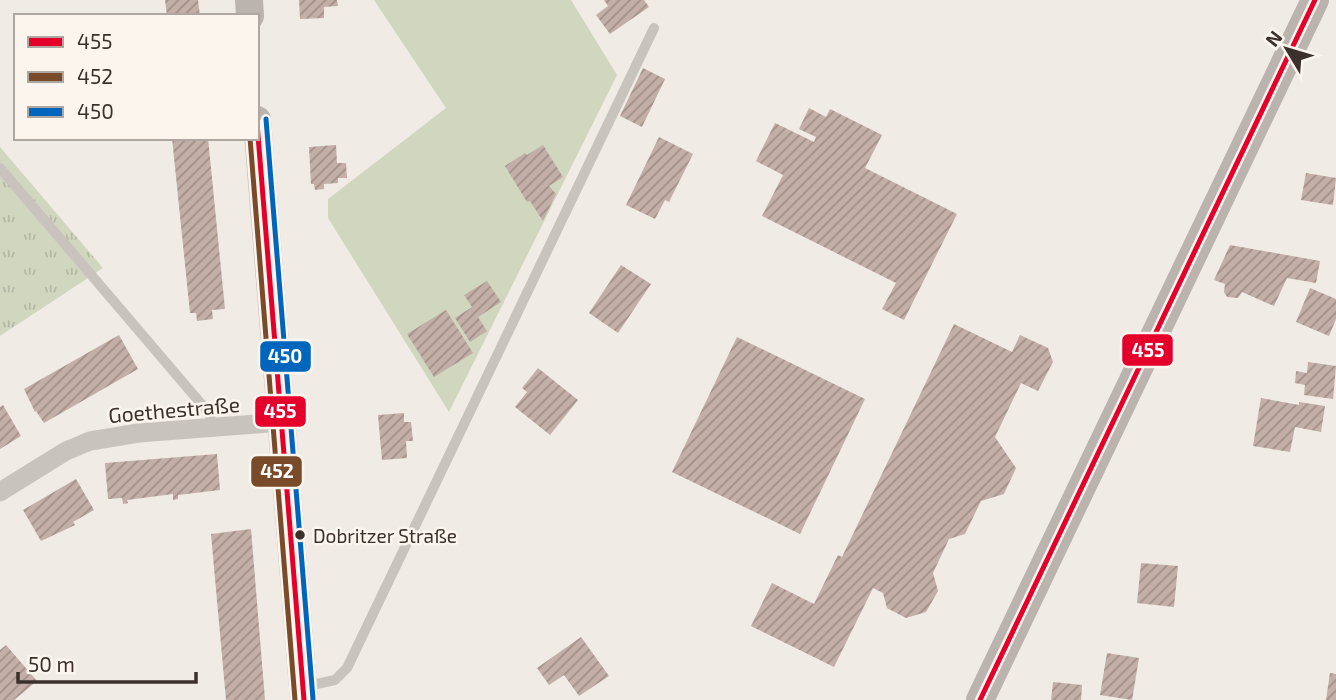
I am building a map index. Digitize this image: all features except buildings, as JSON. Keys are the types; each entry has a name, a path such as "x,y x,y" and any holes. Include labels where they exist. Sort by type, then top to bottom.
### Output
{"main road":[{"path":"980,700 1315,0"},
{"path":"259,140 303,693"}],"street":[{"name":"Goethestraße","path":"0,492 66,452 90,442 139,433 282,422"}],"lane":[{"path":"303,693 335,680 346,668 654,28"},
{"path":"0,168 209,413 214,428"}],"green space":[{"path":"374,0 571,0 617,75 449,412 328,218 328,199 446,108"},
{"path":"0,147 103,268 0,336"}],"transit line":[{"name":"455","path":"980,700 1315,0"},
{"name":"450","path":"266,119 313,699"},
{"name":"452","path":"250,140 295,700"},
{"name":"455","path":"258,140 304,700"}],"place":[{"name":"Dobritzer Straße","path":"300,535"}]}
